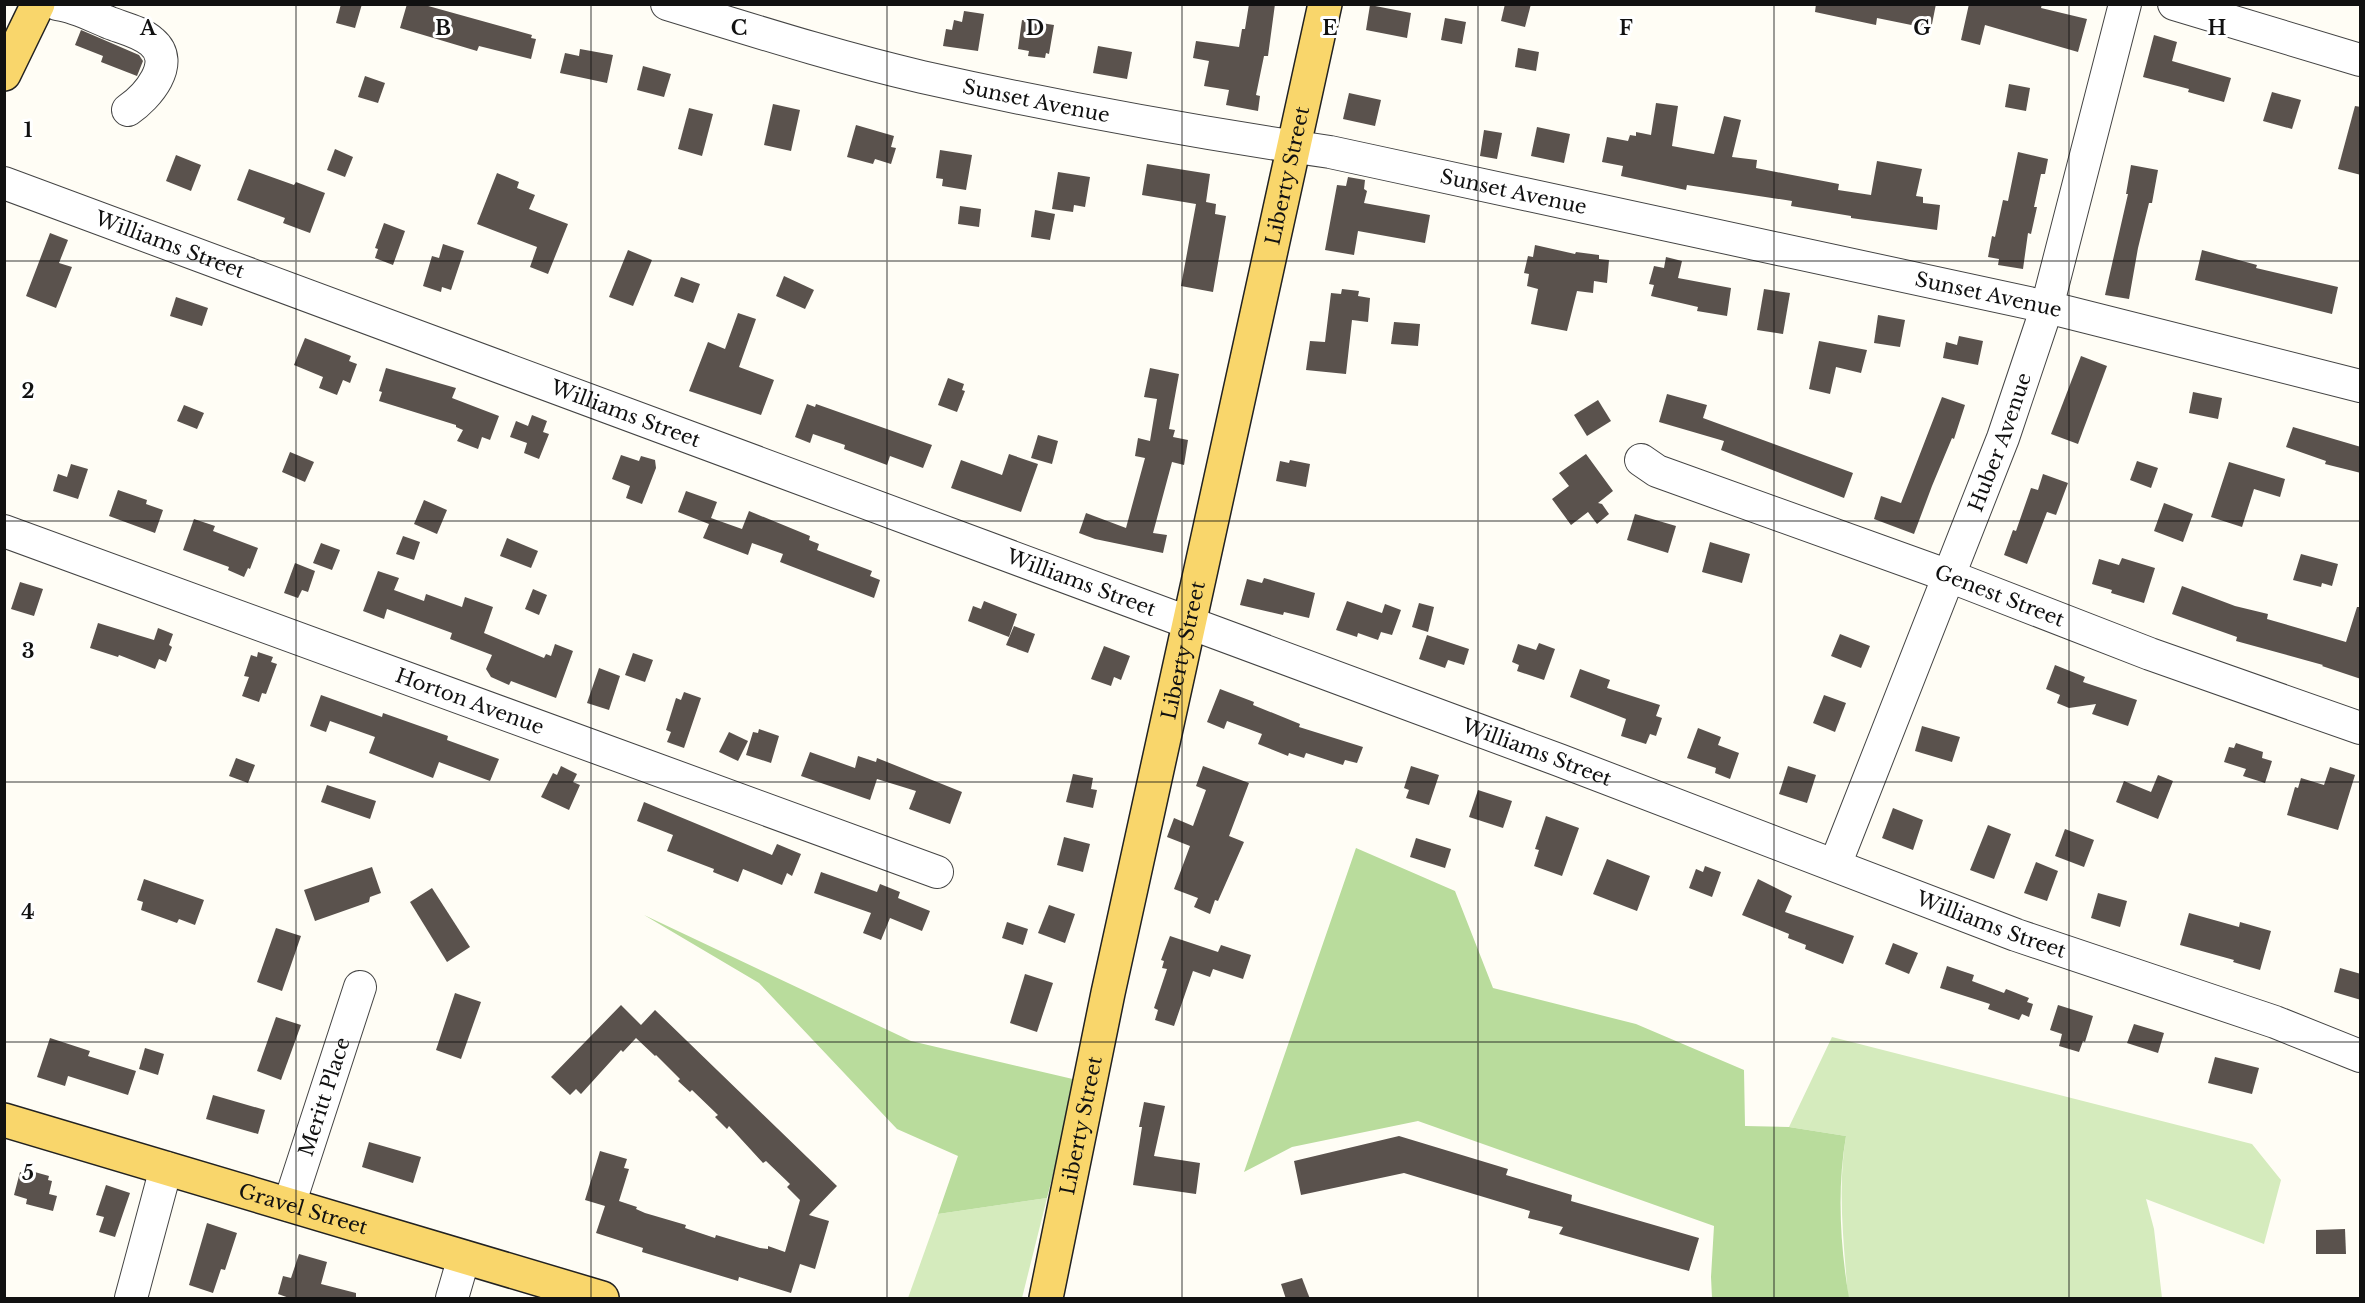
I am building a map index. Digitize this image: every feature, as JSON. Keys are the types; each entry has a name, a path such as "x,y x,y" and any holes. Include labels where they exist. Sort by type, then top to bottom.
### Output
{"main road":[{"path":"4,74 38,4"},
{"name":"Liberty Street","path":"1046,1299 1108,993 1324,4"},
{"name":"Gravel Street","path":"4,1120 602,1299"}],"street":[{"path":"57,4 84,12 140,35 152,42 160,51 162,63 151,88 141,101 128,110"},
{"name":"Sunset Avenue","path":"667,4 822,51 920,76 1240,139 1329,152 2047,307 2361,386"},
{"name":"Huber Avenue","path":"1835,865 2003,438 2047,307 2125,4"},
{"path":"2174,4 2361,60"},
{"name":"Williams Street","path":"4,183 1835,865 2016,935 2275,1022 2361,1056"},
{"name":"Genest Street","path":"1641,460 1658,471 1949,576 2161,658 2361,728"},
{"name":"Horton Avenue","path":"4,531 937,872"},
{"name":"Meritt Place","path":"289,1205 360,987"},
{"path":"132,1299 166,1168"},
{"path":"452,1299 464,1257"}],"green space":[{"path":"1356,848 1455,891 1493,988 1636,1024 1744,1070 1745,1126 1789,1127 1846,1136 1841,1176 1841,1217 1843,1258 1849,1298 1712,1298 1714,1226 1418,1121 1292,1147 1244,1172"},
{"path":"644,915 911,1041 1077,1080 1047,1198 938,1214 958,1156 897,1129 759,983"},
{"path":"1832,1037 2252,1144 2281,1180 2264,1244 2146,1199 2154,1229 2162,1298 1848,1298 1842,1197 1846,1136 1789,1127"},
{"path":"1047,1198 1022,1298 908,1298 938,1214"}],"building":[{"path":"341,4 362,4 355,28 336,23"},
{"path":"407,4 421,4 532,35 531,38 536,39 531,59 479,46 477,51 400,28"},
{"path":"1249,4 1275,4 1268,56 1264,56 1256,95 1260,96 1258,111 1226,105 1229,90 1204,86 1209,61 1193,58 1196,41 1239,47"},
{"path":"1505,4 1531,4 1525,27 1501,21"},
{"path":"1816,4 1936,4 1931,29 1877,18 1876,25 1815,12"},
{"path":"1969,4 2042,4 2041,8 2087,19 2078,52 1985,25 1980,45 1961,40"},
{"path":"1370,5 1411,13 1407,38 1366,30"},
{"path":"964,11 984,14 978,51 943,46 946,29 952,30 954,20 962,22"},
{"path":"1445,18 1466,22 1462,44 1441,40"},
{"path":"1022,20 1054,25 1049,54 1046,53 1045,58 1028,56 1029,51 1018,49"},
{"path":"81,30 139,55 143,61 137,76 101,62 103,56 75,45"},
{"path":"2154,35 2177,42 2172,61 2231,78 2224,102 2188,92 2189,89 2143,77"},
{"path":"1098,46 1132,52 1127,79 1093,73"},
{"path":"1518,48 1539,52 1536,71 1515,67"},
{"path":"580,49 613,55 607,83 560,73 565,53 579,56"},
{"path":"643,66 671,74 664,97 637,90"},
{"path":"365,76 385,83 378,103 358,97"},
{"path":"2009,84 2030,88 2026,111 2005,107"},
{"path":"2272,92 2301,100 2292,129 2263,121"},
{"path":"1349,93 1381,100 1375,126 1343,119"},
{"path":"1656,103 1678,106 1672,146 1714,154 1724,116 1741,120 1732,157 1757,160 1756,168 1839,184 1838,190 1871,195 1877,161 1922,169 1916,196 1923,197 1923,203 1940,205 1937,230 1851,218 1851,216 1791,206 1792,201 1687,185 1686,190 1621,176 1623,166 1602,162 1607,137 1628,141 1630,135 1636,136 1636,132 1651,135"},
{"path":"773,104 800,110 791,151 764,145"},
{"path":"2355,106 2361,107 2361,175 2338,169"},
{"path":"689,108 713,114 702,156 678,149"},
{"path":"856,125 894,136 891,147 896,148 891,164 875,159 873,164 847,157"},
{"path":"1537,127 1570,134 1564,163 1531,156"},
{"path":"1484,130 1502,133 1497,159 1480,156"},
{"path":"335,149 353,157 345,177 327,170"},
{"path":"940,150 972,155 966,190 942,186 943,179 936,178"},
{"path":"2018,152 2048,159 2045,174 2041,174 2034,207 2037,207 2031,234 2028,233 2023,269 1998,265 1999,259 1988,257 2003,200 2008,201"},
{"path":"176,155 201,165 191,191 166,181"},
{"path":"1147,164 1210,174 1206,202 1216,204 1215,214 1226,216 1213,292 1181,286 1196,204 1142,195"},
{"path":"2131,165 2158,170 2152,203 2149,203 2138,248 2129,299 2105,295 2128,194 2126,194"},
{"path":"249,169 325,193 310,233 283,223 285,218 237,200"},
{"path":"1058,172 1090,177 1085,207 1074,205 1073,212 1052,209"},
{"path":"497,173 519,182 517,188 535,195 529,209 568,224 548,274 530,267 537,247 477,224"},
{"path":"1348,177 1365,180 1364,189 1367,191 1364,203 1430,215 1425,243 1358,231 1354,255 1325,250 1337,185 1346,186"},
{"path":"960,206 981,209 979,227 958,224"},
{"path":"1035,210 1055,214 1050,240 1031,237"},
{"path":"384,223 405,231 393,265 375,258 378,249 375,248"},
{"path":"50,233 68,240 59,263 72,267 56,308 26,296"},
{"path":"443,244 464,251 451,290 442,287 441,292 423,286 432,256 439,258"},
{"path":"1535,245 1575,254 1576,252 1599,255 1599,259 1609,260 1607,283 1594,281 1593,293 1577,291 1567,331 1531,324 1538,289 1527,286 1529,274 1524,273 1528,256 1533,257"},
{"path":"628,250 652,260 633,306 609,297"},
{"path":"2202,250 2257,265 2256,268 2338,287 2332,314 2195,280"},
{"path":"1666,257 1682,261 1678,278 1731,288 1727,316 1697,311 1698,307 1651,296 1654,285 1649,284 1654,266 1664,268"},
{"path":"784,276 814,290 805,309 776,296"},
{"path":"681,277 700,284 693,303 674,296"},
{"path":"1342,289 1359,291 1358,296 1370,298 1368,322 1352,320 1346,374 1306,370 1310,341 1325,342 1331,293 1341,294"},
{"path":"1764,289 1790,293 1783,334 1757,330"},
{"path":"176,297 208,308 202,326 170,316"},
{"path":"738,313 756,319 739,367 774,380 761,415 689,391 708,342 725,349"},
{"path":"1878,315 1905,320 1900,347 1874,343"},
{"path":"1394,322 1420,324 1418,346 1391,344"},
{"path":"1959,336 1983,341 1978,365 1943,358 1946,342 1957,345"},
{"path":"305,338 351,356 349,361 357,364 350,383 343,380 337,395 319,388 323,377 294,365"},
{"path":"1819,341 1867,350 1861,373 1836,367 1830,394 1809,389"},
{"path":"2081,356 2107,366 2078,444 2051,434"},
{"path":"386,368 456,388 452,398 499,416 490,440 482,437 478,449 457,441 463,430 456,425 379,401 382,392 379,391"},
{"path":"1150,368 1179,374 1169,429 1175,430 1173,437 1188,440 1184,465 1172,462 1153,533 1167,535 1163,553 1095,539 1079,533 1086,513 1126,528 1145,458 1135,456 1138,438 1150,441 1157,399 1144,397"},
{"path":"948,378 964,384 962,390 965,391 957,412 938,405"},
{"path":"2193,392 2222,398 2218,419 2189,413"},
{"path":"1667,394 1707,405 1703,418 1853,473 1844,498 1721,450 1724,441 1659,422"},
{"path":"1942,397 1965,405 1954,439 1952,438 1914,534 1874,519 1881,496 1901,503"},
{"path":"1598,400 1611,421 1587,436 1574,415"},
{"path":"807,404 815,407 816,404 932,445 923,468 890,456 887,465 844,449 845,445 813,434 810,443 795,437"},
{"path":"184,405 204,413 197,429 177,421"},
{"path":"532,415 547,421 543,432 549,434 539,459 524,453 527,443 510,437 516,421 528,426"},
{"path":"2293,427 2361,447 2361,473 2325,464 2326,461 2286,447"},
{"path":"1038,435 1058,441 1052,464 1031,458"},
{"path":"290,452 314,462 305,482 282,472"},
{"path":"1009,454 1038,464 1021,512 951,488 961,460 1002,475"},
{"path":"1586,454 1613,491 1598,503 1602,504 1609,514 1597,524 1588,512 1571,525 1552,499 1569,486 1559,473"},
{"path":"621,455 639,461 641,456 655,460 656,468 642,504 626,498 630,486 612,479"},
{"path":"1290,460 1310,464 1306,487 1276,481 1280,461 1289,463"},
{"path":"2137,461 2158,468 2151,488 2130,480"},
{"path":"2229,462 2285,479 2280,497 2254,489 2242,527 2211,517"},
{"path":"71,464 88,469 78,499 53,491 58,474 67,477"},
{"path":"2043,474 2068,483 2056,515 2047,512 2027,564 2004,555 2013,530 2016,531 2031,488 2038,490"},
{"path":"118,490 147,500 146,504 163,510 155,533 109,516"},
{"path":"686,491 717,502 711,518 742,529 749,511 810,536 809,540 819,544 817,550 872,571 870,576 880,580 874,598 780,562 783,554 752,543 748,555 703,538 709,524 678,512"},
{"path":"424,500 447,510 437,534 414,524"},
{"path":"2164,503 2193,514 2183,542 2154,531"},
{"path":"1635,514 1676,526 1668,553 1627,540"},
{"path":"194,519 215,526 213,531 258,548 250,569 248,568 244,577 228,570 229,567 183,550"},
{"path":"403,536 420,542 414,560 396,554"},
{"path":"507,538 538,551 531,568 500,556"},
{"path":"1710,542 1750,554 1742,583 1702,572"},
{"path":"321,543 340,550 332,570 313,563"},
{"path":"2301,554 2338,564 2332,586 2322,583 2321,587 2293,580"},
{"path":"2122,558 2155,568 2144,603 2111,593 2112,590 2092,584 2099,559 2119,565"},
{"path":"295,563 315,571 308,592 302,590 298,598 284,593"},
{"path":"378,571 399,578 394,590 424,601 426,594 462,607 465,597 493,607 484,633 544,658 546,654 551,656 555,644 573,651 556,698 511,681 509,685 491,677 486,669 492,655 450,639 452,633 387,609 384,619 363,611"},
{"path":"1264,578 1315,593 1309,618 1284,612 1283,615 1240,605 1247,579 1262,583"},
{"path":"20,582 43,589 34,616 11,609"},
{"path":"2182,586 2235,606 2268,614 2267,619 2346,642 2357,607 2361,607 2361,679 2323,665 2236,641 2237,637 2172,614"},
{"path":"533,589 547,595 539,615 525,609"},
{"path":"984,601 1017,614 1009,637 968,621 973,606 981,609"},
{"path":"1347,601 1382,613 1385,604 1401,610 1392,635 1381,632 1378,640 1358,633 1357,637 1336,630"},
{"path":"1419,603 1434,607 1428,632 1412,627"},
{"path":"98,623 154,640 158,628 173,634 169,645 172,647 166,662 159,659 155,669 119,655 118,657 90,648"},
{"path":"1014,626 1035,634 1028,653 1006,645"},
{"path":"1840,634 1870,646 1861,668 1831,656"},
{"path":"1427,635 1469,649 1464,665 1448,660 1445,668 1419,659"},
{"path":"1539,643 1555,649 1544,680 1517,671 1519,665 1512,662 1518,644 1536,650"},
{"path":"1104,646 1130,656 1121,680 1114,677 1111,686 1091,679"},
{"path":"258,652 273,657 271,662 277,664 266,694 262,693 259,702 242,696 249,677 244,676 251,655 257,657"},
{"path":"633,653 653,660 645,682 625,675"},
{"path":"2055,665 2085,677 2083,682 2137,700 2128,726 2092,714 2096,704 2069,708 2057,703 2060,695 2046,689"},
{"path":"599,668 620,676 609,710 587,703"},
{"path":"1580,669 1610,680 1607,688 1660,705 1656,716 1662,718 1656,736 1650,734 1646,744 1621,736 1626,719 1570,697"},
{"path":"1220,689 1300,724 1299,727 1363,747 1357,763 1345,760 1343,765 1306,753 1304,758 1289,753 1288,756 1258,744 1262,734 1227,721 1224,729 1207,722"},
{"path":"684,692 701,698 684,748 667,742 671,732 666,730 676,698 681,700"},
{"path":"321,695 382,717 383,713 448,736 447,740 499,759 490,781 439,762 433,778 369,753 375,737 330,721 326,732 310,726"},
{"path":"1824,695 1846,703 1835,732 1813,723"},
{"path":"1922,726 1960,737 1952,762 1915,751"},
{"path":"1698,728 1721,737 1718,745 1739,753 1730,779 1715,773 1716,768 1687,758"},
{"path":"759,729 779,736 771,763 746,755 753,732 758,733"},
{"path":"729,732 748,741 738,761 719,752"},
{"path":"2236,743 2263,752 2262,758 2272,761 2265,783 2243,776 2246,769 2224,762 2229,747 2234,748"},
{"path":"810,752 855,768 858,756 876,762 877,758 962,792 950,824 909,809 916,791 877,779 870,800 801,776"},
{"path":"236,758 255,765 248,783 229,776"},
{"path":"561,766 577,774 573,782 580,785 569,810 541,797 553,773 557,775"},
{"path":"1203,766 1249,783 1229,836 1244,842 1210,914 1194,907 1198,898 1174,889 1190,846 1167,837 1174,818 1193,826 1206,790 1196,786"},
{"path":"1411,766 1439,775 1429,805 1406,798 1409,790 1404,788"},
{"path":"1788,766 1816,775 1807,803 1779,794"},
{"path":"2330,767 2355,775 2338,830 2287,815 2295,787 2298,788 2301,778 2324,785"},
{"path":"1073,774 1093,778 1091,789 1097,790 1093,808 1066,802"},
{"path":"2158,775 2173,781 2158,819 2116,802 2124,781 2151,792"},
{"path":"327,785 376,801 370,819 321,802"},
{"path":"1478,790 1512,801 1503,828 1469,817"},
{"path":"644,802 772,855 777,844 801,854 792,876 787,873 782,885 743,869 738,882 713,872 714,869 667,851 673,835 637,821"},
{"path":"1893,808 1923,820 1913,850 1882,838"},
{"path":"1546,816 1579,828 1562,876 1534,866 1539,850 1535,849"},
{"path":"1988,825 2011,834 1994,879 1970,870"},
{"path":"2065,829 2094,840 2084,867 2055,856"},
{"path":"1064,837 1090,844 1083,872 1057,865"},
{"path":"1416,838 1451,849 1445,868 1410,857"},
{"path":"1607,859 1650,876 1637,911 1593,894"},
{"path":"2036,862 2058,871 2047,901 2024,893"},
{"path":"1705,866 1721,872 1712,897 1689,888 1696,869 1703,872"},
{"path":"372,867 381,893 370,897 369,902 315,921 304,890"},
{"path":"821,872 877,892 880,884 900,892 898,898 930,911 922,931 890,918 881,940 863,933 871,913 814,893"},
{"path":"144,879 204,900 195,925 179,919 177,923 141,910 143,902 137,900"},
{"path":"1758,879 1792,896 1785,912 1854,936 1843,964 1805,949 1806,945 1788,938 1789,934 1742,915"},
{"path":"432,888 470,947 447,962 410,902"},
{"path":"2098,893 2127,901 2120,927 2091,918"},
{"path":"1049,905 1075,914 1065,943 1038,933"},
{"path":"2189,913 2239,927 2240,922 2271,931 2260,970 2180,945"},
{"path":"1007,922 1028,929 1023,945 1002,938"},
{"path":"276,928 301,936 282,991 257,982"},
{"path":"1170,936 1218,952 1221,945 1251,955 1243,979 1213,969 1210,977 1193,971 1174,1026 1155,1020 1158,1010 1154,1008 1167,969 1162,968 1164,961 1161,960"},
{"path":"1893,943 1918,953 1909,974 1885,964"},
{"path":"1947,966 1974,975 1972,981 2004,993 2006,989 2029,998 2027,1002 2033,1004 2029,1017 2022,1014 2019,1020 1988,1009 1990,1004 1940,988"},
{"path":"2340,968 2361,974 2361,1000 2334,992"},
{"path":"1025,974 1053,983 1037,1032 1010,1023"},
{"path":"455,993 481,1002 461,1059 436,1050"},
{"path":"621,1005 641,1025 655,1010 837,1186 809,1215 829,1221 815,1269 800,1264 791,1293 739,1277 738,1281 642,1252 643,1248 596,1233 605,1206 585,1200 600,1151 627,1159 624,1168 629,1169 619,1201 637,1207 636,1209 645,1213 686,1225 685,1228 715,1238 716,1235 760,1248 768,1249 768,1246 785,1252 800,1200 787,1187 790,1184 766,1161 763,1163 729,1126 727,1129 715,1117 718,1115 692,1090 690,1092 678,1081 680,1079 636,1038 623,1052 621,1050 581,1094 576,1089 570,1095 551,1077"},
{"path":"2058,1005 2093,1016 2085,1042 2083,1041 2079,1052 2059,1046 2062,1034 2050,1030"},
{"path":"276,1017 301,1025 281,1080 257,1071"},
{"path":"2134,1024 2164,1033 2158,1053 2127,1043"},
{"path":"50,1038 90,1051 88,1056 136,1071 128,1095 68,1076 65,1086 37,1077"},
{"path":"145,1048 164,1054 158,1075 139,1069"},
{"path":"2215,1057 2259,1068 2252,1094 2208,1083"},
{"path":"213,1095 265,1110 258,1134 206,1119"},
{"path":"1144,1102 1165,1106 1154,1156 1200,1163 1196,1194 1133,1185"},
{"path":"1399,1136 1508,1169 1506,1175 1572,1195 1571,1201 1699,1238 1689,1271 1559,1234 1563,1227 1528,1218 1530,1211 1404,1173 1301,1195 1294,1161"},
{"path":"369,1142 421,1157 413,1183 362,1167"},
{"path":"24,1169 49,1176 48,1180 52,1181 49,1194 57,1196 53,1211 26,1204 27,1199 14,1195 20,1172 23,1173"},
{"path":"106,1185 130,1193 115,1237 99,1232 104,1217 96,1215"},
{"path":"207,1223 237,1233 225,1270 221,1269 213,1293 189,1285"},
{"path":"2345,1229 2346,1254 2316,1254 2316,1230"},
{"path":"299,1254 327,1262 321,1284 356,1293 356,1299 292,1299 278,1294 283,1276 291,1278"},
{"path":"1302,1278 1310,1299 1286,1299 1281,1284"}]}
